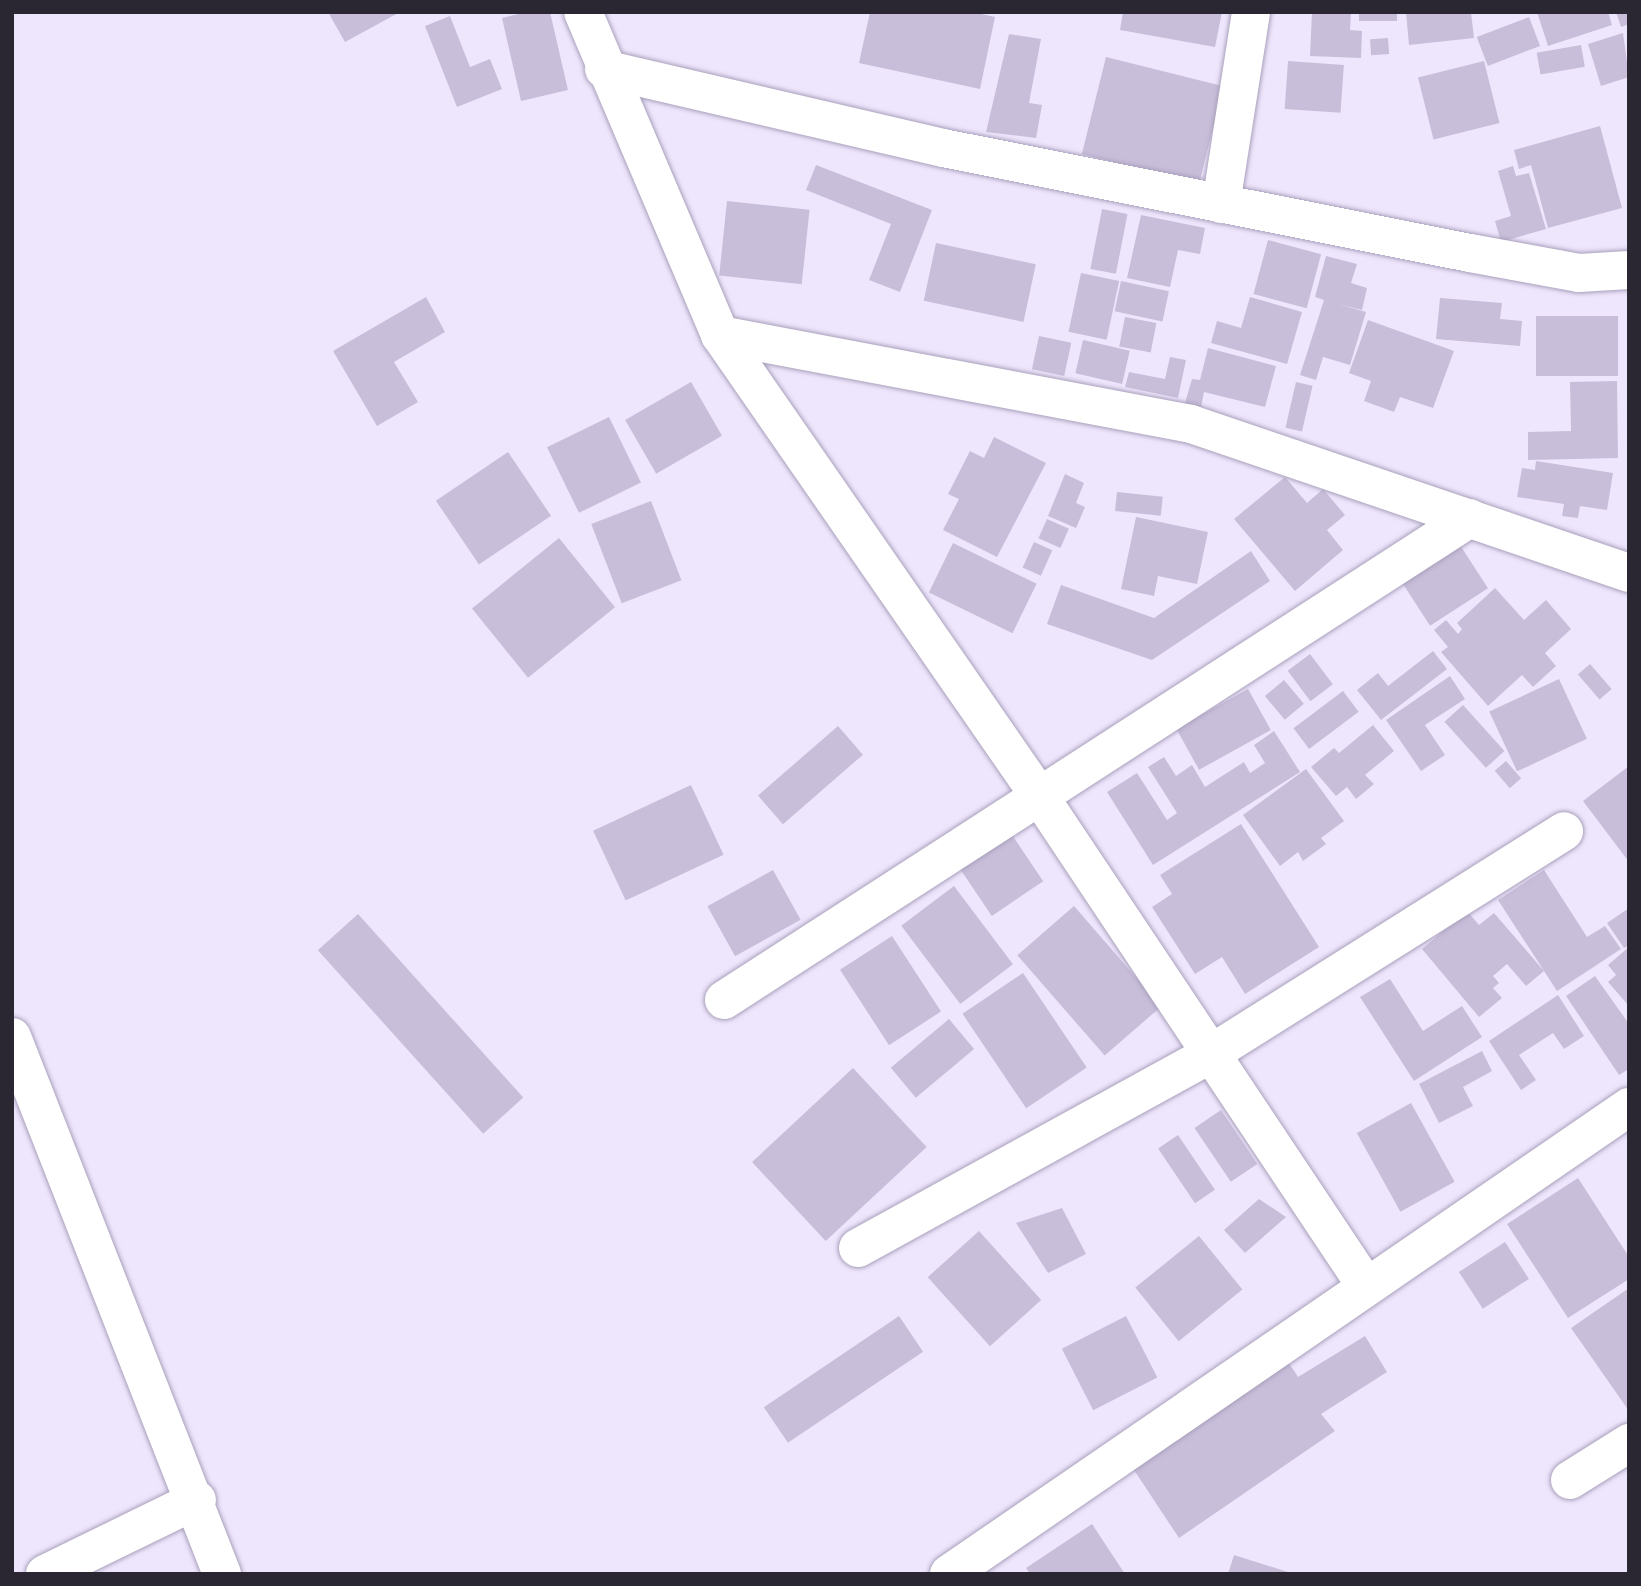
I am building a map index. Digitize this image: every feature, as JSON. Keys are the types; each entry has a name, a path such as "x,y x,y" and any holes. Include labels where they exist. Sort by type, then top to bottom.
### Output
{"street":[{"path":"583,12 604,69 720,335 1038,794 1366,1286"},
{"path":"1222,204 1251,12"},
{"path":"604,69 943,148 1222,204 1579,273 1629,270"},
{"path":"720,335 1191,424 1629,573"},
{"path":"724,1000 1038,794 1470,518"},
{"path":"858,1248 1212,1053 1564,831"},
{"path":"12,1037 197,1500 222,1574"},
{"path":"948,1574 1629,1107"},
{"path":"1570,1480 1629,1443"},
{"path":"45,1574 197,1500"}],"building":[{"path":"328,12 400,12 345,42"},
{"path":"527,12 550,12 568,90 521,101 502,18"},
{"path":"870,12 972,12 995,17 980,89 859,63"},
{"path":"1123,12 1222,12 1215,47 1120,30"},
{"path":"1312,12 1351,12 1350,30 1362,31 1361,58 1310,56"},
{"path":"1359,12 1397,12 1397,21 1359,21"},
{"path":"1406,12 1471,12 1474,38 1409,45"},
{"path":"1537,12 1608,12 1612,25 1548,46"},
{"path":"1616,12 1629,12 1629,24 1621,27"},
{"path":"450,16 470,67 490,59 502,89 457,107 425,26"},
{"path":"1529,17 1540,46 1488,66 1477,37"},
{"path":"1623,33 1629,77 1601,86 1588,44"},
{"path":"1009,34 1041,39 1029,103 1042,105 1036,138 986,132"},
{"path":"1388,38 1389,54 1371,55 1370,39"},
{"path":"1581,45 1585,67 1541,74 1537,53"},
{"path":"1106,57 1223,86 1199,183 1082,154"},
{"path":"1288,61 1344,65 1341,113 1285,109"},
{"path":"1484,61 1499,123 1434,140 1418,77"},
{"path":"1600,126 1622,208 1548,228 1531,165 1519,169 1514,150"},
{"path":"816,165 932,210 900,292 869,280 891,224 806,190"},
{"path":"1513,166 1516,176 1529,173 1546,229 1501,242 1495,221 1511,216 1498,171"},
{"path":"727,201 810,210 802,284 719,276"},
{"path":"1102,209 1128,214 1116,274 1090,269"},
{"path":"1141,215 1205,228 1200,254 1178,250 1170,287 1127,278"},
{"path":"1268,240 1321,254 1307,308 1254,294"},
{"path":"936,243 1036,264 1024,322 924,301"},
{"path":"1326,256 1357,264 1351,283 1367,288 1362,310 1338,304 1366,312 1350,365 1323,357 1316,380 1300,375 1324,300 1315,297"},
{"path":"1081,273 1119,281 1107,340 1069,332"},
{"path":"1121,281 1169,291 1162,322 1115,311"},
{"path":"426,297 445,332 394,362 418,402 377,426 333,351"},
{"path":"1250,297 1302,312 1287,364 1211,343 1217,321 1241,328"},
{"path":"1440,298 1502,303 1500,319 1522,321 1520,346 1436,339"},
{"path":"1536,316 1618,316 1618,376 1536,376"},
{"path":"1125,317 1156,323 1151,353 1119,346"},
{"path":"1368,320 1454,351 1433,408 1400,397 1394,412 1364,401 1371,381 1349,373"},
{"path":"1039,336 1071,343 1064,376 1032,369"},
{"path":"1083,340 1130,351 1122,384 1075,373"},
{"path":"1208,348 1276,366 1265,407 1204,392 1201,407 1185,403 1192,379 1200,380"},
{"path":"1170,357 1186,360 1178,398 1125,387 1129,372 1165,379"},
{"path":"1617,381 1618,458 1528,460 1528,432 1571,431 1570,382"},
{"path":"691,382 722,436 656,474 625,420"},
{"path":"1296,382 1313,386 1302,432 1285,428"},
{"path":"609,417 641,483 579,513 547,447"},
{"path":"994,437 1046,463 997,557 943,530 959,499 948,494 970,451 984,458"},
{"path":"508,452 551,516 479,564 436,501"},
{"path":"1536,461 1613,473 1607,510 1580,506 1578,518 1562,516 1564,504 1517,497 1522,468 1535,470"},
{"path":"1065,474 1084,483 1076,503 1085,507 1076,528 1048,516"},
{"path":"1285,477 1307,503 1323,489 1345,515 1327,530 1343,550 1295,591 1234,519"},
{"path":"1117,492 1163,497 1161,516 1115,511"},
{"path":"651,501 681,580 622,603 591,524"},
{"path":"1136,517 1208,532 1197,584 1158,576 1154,596 1121,589"},
{"path":"1047,519 1069,529 1060,548 1038,538"},
{"path":"559,538 615,607 528,678 472,608"},
{"path":"1034,542 1052,550 1041,576 1023,568"},
{"path":"1458,542 1488,588 1430,626 1400,580"},
{"path":"953,543 1037,584 1012,633 929,592"},
{"path":"1251,551 1270,581 1152,660 1047,624 1061,585 1154,618"},
{"path":"1495,588 1524,620 1546,600 1571,629 1545,653 1556,666 1533,687 1522,675 1488,706 1441,652 1448,647 1434,630 1446,620 1458,634 1462,629 1457,623"},
{"path":"1433,651 1447,669 1381,720 1357,690 1378,673 1388,686"},
{"path":"1310,654 1333,684 1311,701 1288,671"},
{"path":"1590,664 1612,689 1600,699 1578,674"},
{"path":"1450,676 1465,699 1425,725 1445,755 1421,771 1386,720"},
{"path":"1559,679 1587,739 1517,771 1489,712"},
{"path":"1284,680 1304,704 1285,720 1265,696"},
{"path":"1248,689 1271,730 1199,770 1176,729"},
{"path":"1343,691 1359,712 1309,749 1293,728"},
{"path":"1463,705 1504,751 1486,768 1444,722"},
{"path":"1373,725 1394,751 1365,775 1374,784 1356,799 1347,787 1336,796 1311,767 1334,748 1339,753"},
{"path":"838,726 863,755 783,824 758,796"},
{"path":"1274,731 1300,772 1153,865 1107,792 1137,773 1167,820 1177,813 1148,767 1164,757 1176,776 1192,765 1205,787 1244,762 1250,773 1265,763 1254,745"},
{"path":"1506,761 1521,778 1510,788 1495,771"},
{"path":"1629,766 1629,862 1583,801"},
{"path":"1306,769 1344,821 1321,838 1326,844 1303,861 1298,852 1280,866 1243,815"},
{"path":"691,785 724,855 626,900 593,831"},
{"path":"1241,824 1319,947 1245,994 1222,957 1195,974 1152,907 1172,894 1160,875"},
{"path":"1008,829 1043,881 992,916 957,864"},
{"path":"773,870 801,920 735,956 707,906"},
{"path":"1544,870 1587,937 1605,926 1621,949 1557,991 1498,900"},
{"path":"954,886 1013,964 960,1004 901,926"},
{"path":"1074,906 1161,1006 1105,1056 1017,955"},
{"path":"1629,908 1629,945 1624,948 1607,923"},
{"path":"1467,911 1479,925 1494,913 1544,971 1526,986 1507,964 1493,976 1499,983 1493,988 1502,998 1479,1017 1422,949"},
{"path":"358,914 523,1098 483,1134 318,950"},
{"path":"892,936 941,1011 889,1045 840,970"},
{"path":"1629,947 1629,1006 1608,982 1616,975 1608,965"},
{"path":"1023,973 1087,1068 1026,1108 962,1014"},
{"path":"1595,976 1629,1024 1629,1069 1619,1075 1566,996"},
{"path":"1390,979 1423,1031 1462,1006 1482,1037 1414,1081 1360,997"},
{"path":"1558,995 1584,1036 1564,1049 1553,1033 1519,1055 1536,1080 1521,1090 1489,1041"},
{"path":"949,1019 974,1049 916,1098 891,1068"},
{"path":"1482,1051 1492,1071 1463,1087 1473,1106 1439,1123 1419,1084"},
{"path":"853,1068 927,1147 826,1241 752,1162"},
{"path":"1411,1103 1455,1182 1400,1212 1357,1133"},
{"path":"1221,1110 1257,1164 1231,1182 1194,1128"},
{"path":"1178,1135 1215,1190 1195,1203 1158,1148"},
{"path":"1578,1178 1629,1257 1629,1279 1568,1318 1507,1224"},
{"path":"1259,1199 1286,1217 1245,1253 1224,1230"},
{"path":"1062,1208 1086,1254 1048,1273 1016,1223"},
{"path":"979,1231 1041,1300 990,1346 928,1277"},
{"path":"1199,1236 1242,1290 1179,1341 1135,1288"},
{"path":"1505,1242 1529,1279 1483,1309 1459,1272"},
{"path":"1629,1288 1629,1411 1571,1328"},
{"path":"899,1316 923,1352 788,1443 764,1407"},
{"path":"1126,1316 1157,1377 1093,1410 1062,1349"},
{"path":"1365,1336 1387,1372 1321,1414 1335,1431 1179,1538 1132,1467 1287,1360 1298,1377"},
{"path":"1092,1524 1125,1574 1030,1574 1026,1568"},
{"path":"1234,1555 1291,1573 1291,1574 1228,1574"}]}
